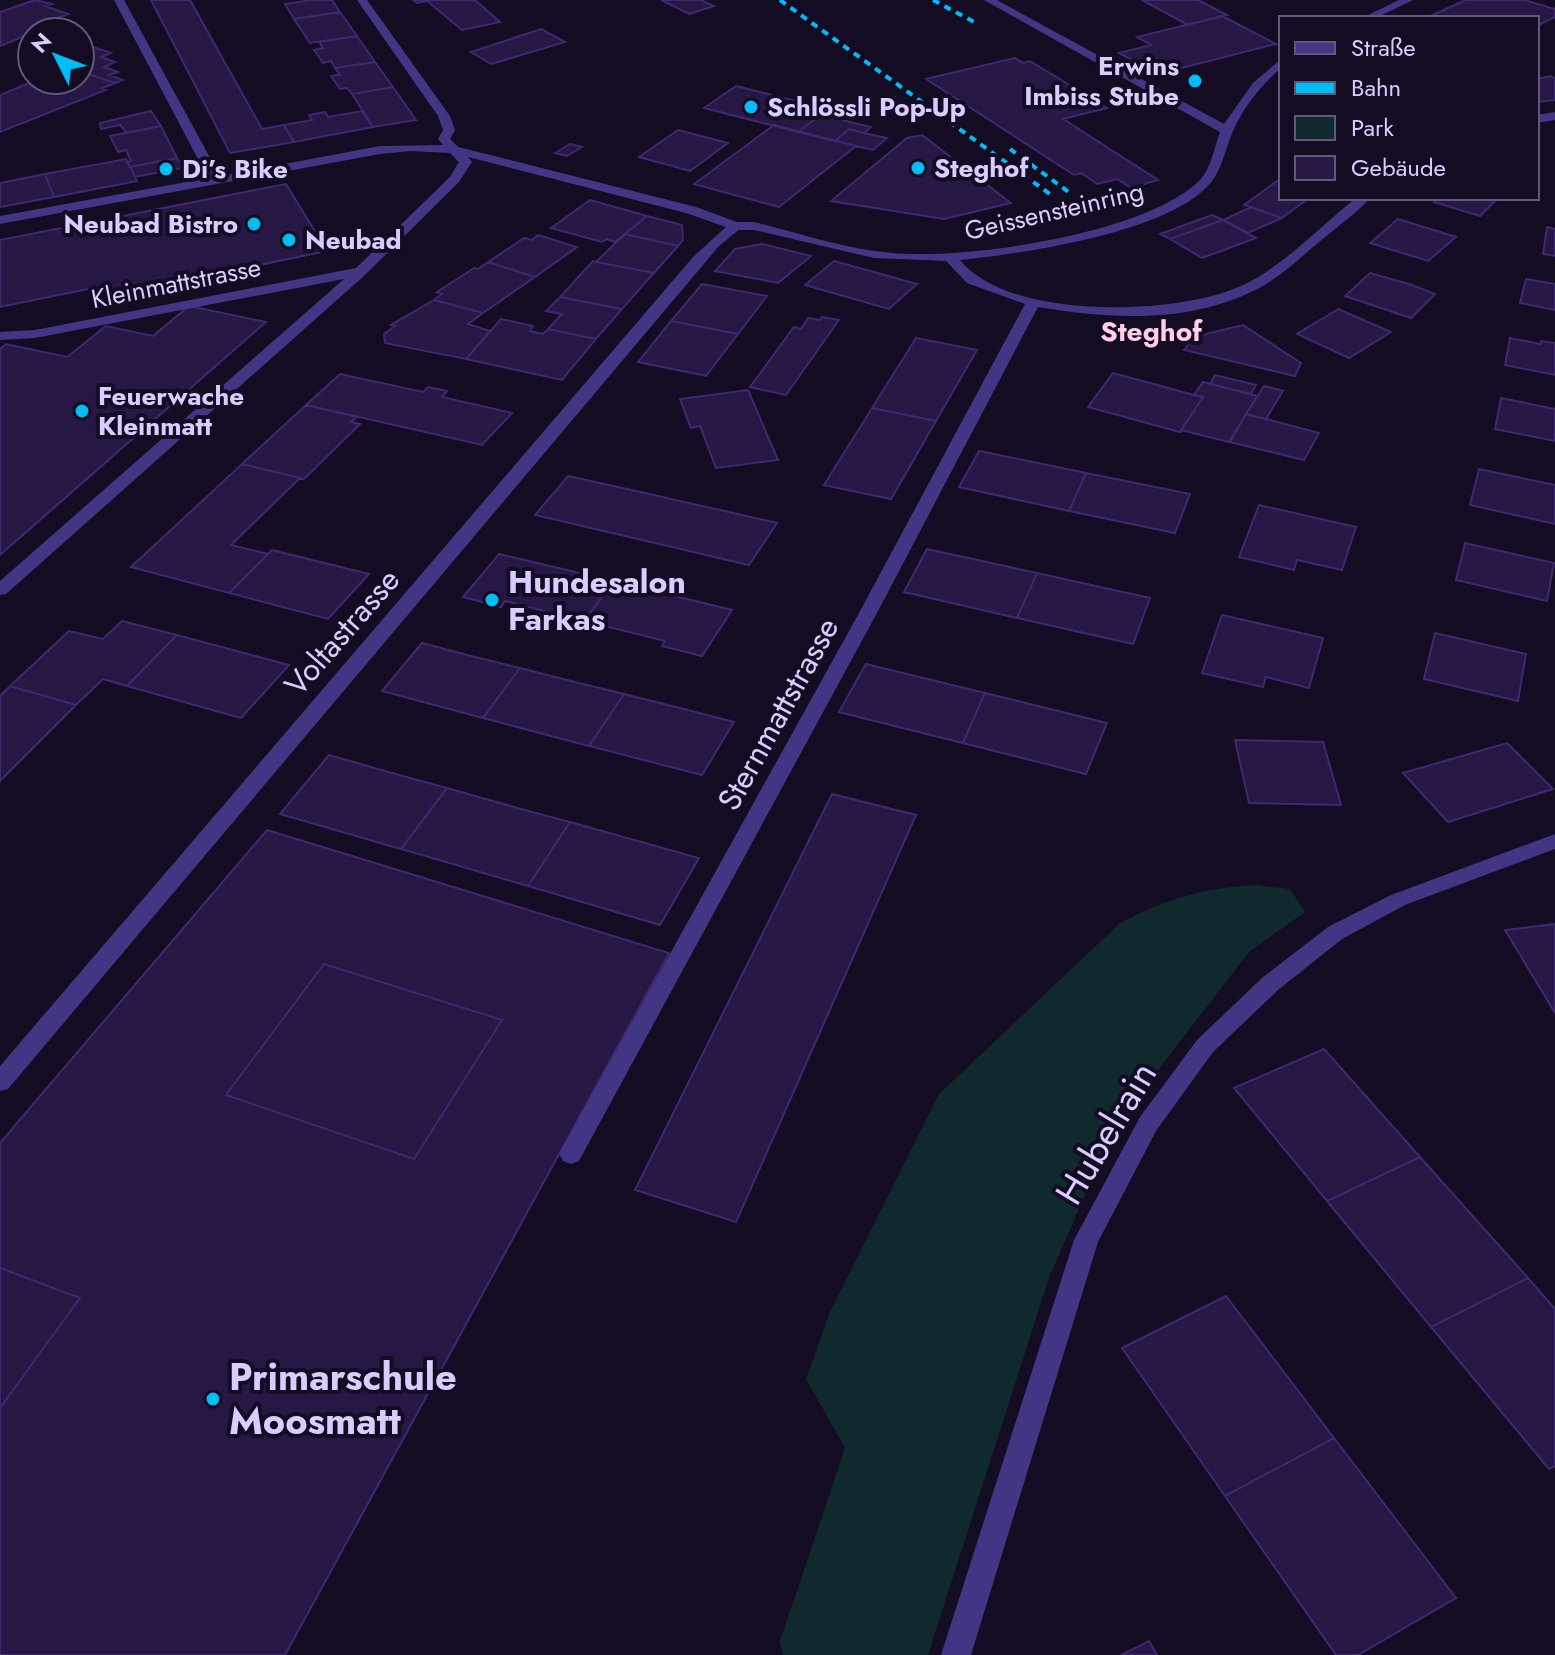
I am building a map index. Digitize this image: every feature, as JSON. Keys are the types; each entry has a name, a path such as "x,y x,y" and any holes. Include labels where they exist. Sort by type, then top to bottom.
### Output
{"street":[{"path":"119,0 216,180"},
{"path":"0,590 360,272 455,179 466,162 444,139 449,130 444,116 362,0"},
{"path":"989,0 1227,131"},
{"path":"1372,16 1408,0"},
{"name":"Geissensteinring","path":"951,258 1035,244 1159,213 1202,186 1212,172 1227,131 1250,93 1279,64"},
{"path":"0,220 380,150 411,147 453,149 691,210 736,226 754,226 890,257 951,258 973,281 1034,301 1094,311 1141,313 1199,305 1253,286 1361,200"},
{"name":"Voltastrasse","path":"0,1082 698,260 736,226"},
{"name":"Kleinmattstrasse","path":"0,336 35,334 360,272"},
{"name":"Sternmattstrasse","path":"571,1154 868,613 1034,301"},
{"name":"Hubelrain","path":"956,1655 1086,1240 1148,1124 1205,1046 1270,984 1335,933 1398,900 1555,841"}],"green space":[{"path":"1256,885 1290,889 1305,912 1249,952 1158,1070 1094,1174 1049,1278 928,1655 783,1655 780,1641 845,1448 806,1379 830,1312 939,1094 1119,924 1185,896"}],"building":[{"path":"35,0 52,4 45,6 68,14 16,16 16,40 0,46 0,12"},
{"path":"151,0 190,0 262,129 284,125 294,142 230,153"},
{"path":"332,0 340,12 294,19 285,4"},
{"path":"413,0 475,0 500,22 462,30 427,1 417,3"},
{"path":"661,0 701,0 714,6 689,14"},
{"path":"1142,0 1198,0 1227,15 1188,25"},
{"path":"1466,0 1524,0 1555,9 1555,17 1539,25 1539,16 1430,16"},
{"path":"340,12 357,36 310,43 294,19"},
{"path":"1222,16 1276,44 1158,74 1119,53 1151,45 1137,37"},
{"path":"541,29 565,42 491,64 471,52"},
{"path":"357,36 375,62 335,68 331,61 323,63 314,50 323,48 319,42"},
{"path":"96,48 111,53 101,57 115,62 104,67 118,72 109,75 123,80 115,83 96,76"},
{"path":"1015,58 1023,63 1030,61 1107,108 1063,119 1158,180 1131,188 1117,179 1097,184 1081,173 1074,175 926,79"},
{"path":"375,62 393,87 352,94 347,88 340,89 331,76 340,75 335,68"},
{"path":"96,76 115,83 102,88 106,90 96,94"},
{"path":"1551,76 1555,79 1555,100 1539,102 1539,79"},
{"path":"736,86 829,109 798,132 704,108"},
{"path":"393,87 416,120 373,127 352,94"},
{"path":"16,88 16,96 91,96 0,132 0,95"},
{"path":"151,111 161,126 127,133 120,125 101,129 100,123"},
{"path":"362,111 373,127 294,142 284,125 312,120 309,115 325,112 328,117"},
{"path":"821,115 871,127 864,133 849,129 835,141 798,132"},
{"name":"Steghof","path":"774,125 856,146 779,207 694,184"},
{"path":"161,126 177,158 130,167 126,150 118,152 110,136"},
{"path":"849,129 887,138 873,150 835,141"},
{"path":"678,130 728,143 690,171 639,157"},
{"name":"Steghof","path":"922,135 1011,203 944,219 831,201 907,138"},
{"path":"570,144 582,147 567,156 555,153"},
{"path":"177,158 183,168 135,177 130,167"},
{"path":"126,159 137,181 54,197 45,174"},
{"path":"45,174 54,197 0,207 0,183"},
{"path":"1277,181 1279,200 1306,200 1282,218 1244,205"},
{"path":"286,184 327,251 158,286 156,283 106,294 103,286 0,307 0,240"},
{"path":"590,200 647,216 615,242 607,239 602,242 551,228"},
{"path":"1436,200 1496,200 1480,216 1434,202"},
{"path":"1251,207 1282,218 1248,233 1223,220"},
{"path":"1212,215 1223,220 1170,239 1160,234"},
{"path":"647,216 682,225 683,240 678,246 625,234"},
{"path":"1398,219 1456,237 1428,261 1370,243"},
{"path":"1223,220 1256,238 1202,258 1170,239"},
{"path":"1547,227 1555,229 1555,256 1543,254"},
{"path":"625,234 678,246 654,273 596,262"},
{"path":"538,235 577,247 535,277 488,262 524,238 532,240"},
{"path":"762,244 811,256 778,283 715,271 735,249"},
{"path":"593,261 654,273 622,309 560,297"},
{"path":"834,261 917,284 889,309 805,285"},
{"path":"488,262 535,277 483,313 434,300 442,294 437,292"},
{"path":"1370,273 1435,294 1411,318 1345,296"},
{"path":"1526,279 1555,284 1555,310 1520,303"},
{"path":"702,284 767,296 738,334 671,321"},
{"path":"560,297 622,309 596,339 548,329 562,314 546,311"},
{"path":"434,300 483,313 468,324 490,331 466,359 385,343 384,334 395,326 391,325"},
{"name":"Feuerwache Kleinmatt","path":"189,306 266,322 0,555 0,349 6,344 67,357 106,326 153,336"},
{"path":"1338,309 1391,332 1349,358 1297,334"},
{"path":"822,317 839,320 786,395 750,387 794,327 801,329 808,318 820,320"},
{"path":"501,319 533,326 530,331 543,334 548,329 596,339 562,380 466,359"},
{"path":"671,321 738,334 706,376 638,362"},
{"path":"1243,325 1301,363 1295,376 1184,350 1194,337"},
{"path":"916,338 977,350 936,421 872,408"},
{"path":"1510,338 1540,344 1541,341 1555,343 1555,375 1505,365"},
{"path":"1113,373 1203,397 1180,432 1088,407"},
{"path":"340,374 423,392 428,387 447,391 442,397 512,413 482,445 306,405"},
{"path":"1215,375 1256,385 1251,394 1210,384"},
{"path":"1203,382 1257,396 1229,442 1181,430 1203,397 1194,395"},
{"path":"1264,386 1283,391 1266,419 1246,414"},
{"path":"748,390 778,460 716,468 700,426 691,428 680,399"},
{"path":"1501,398 1555,409 1555,441 1495,429"},
{"path":"306,405 357,417 351,422 360,424 304,479 242,464"},
{"path":"872,408 936,421 891,499 824,485"},
{"path":"1246,414 1319,433 1304,460 1230,442"},
{"path":"979,451 1086,473 1069,511 959,487"},
{"path":"242,464 300,478 231,545 268,554 229,593 131,567"},
{"path":"1479,469 1555,485 1555,524 1470,505"},
{"path":"1086,473 1190,494 1175,533 1069,511"},
{"path":"568,476 777,523 749,565 535,515"},
{"path":"1259,505 1356,527 1342,570 1297,560 1294,570 1239,557"},
{"path":"1465,543 1554,563 1547,601 1456,580"},
{"path":"927,549 1037,573 1017,618 904,592"},
{"path":"272,550 369,574 328,619 229,593"},
{"path":"499,554 614,581 584,621 505,601 501,607 463,597"},
{"path":"1037,573 1150,598 1133,644 1017,618"},
{"path":"614,581 732,610 702,656 662,646 665,641 584,621"},
{"path":"1222,615 1323,638 1309,688 1266,677 1263,687 1202,673"},
{"path":"122,621 177,635 127,686 103,679 76,705 10,686 69,631 103,639"},
{"path":"1435,633 1526,654 1518,701 1424,679"},
{"path":"177,635 289,665 241,718 127,686"},
{"path":"422,643 520,668 483,718 382,691"},
{"path":"866,664 985,693 963,743 839,712"},
{"path":"520,668 624,694 589,746 483,718"},
{"path":"10,686 76,705 0,781 0,696"},
{"path":"985,693 1107,723 1086,774 963,743"},
{"path":"624,694 734,722 702,775 589,746"},
{"path":"1235,740 1323,742 1341,805 1249,803"},
{"path":"1507,743 1553,789 1448,822 1403,773"},
{"path":"329,755 447,788 401,849 280,814"},
{"path":"447,788 570,822 528,886 401,849"},
{"path":"832,794 916,815 736,1222 635,1190"},
{"path":"570,822 699,858 660,925 528,886"},
{"name":"Primarschule Moosmatt","path":"267,830 669,953 285,1655 0,1655 0,1143"},
{"path":"1555,924 1555,1013 1505,930"},
{"path":"324,964 502,1020 414,1159 226,1095"},
{"path":"1324,1049 1420,1157 1327,1201 1234,1088"},
{"path":"1420,1157 1528,1278 1431,1327 1327,1201"},
{"path":"0,1268 80,1298 0,1408"},
{"path":"1528,1278 1555,1309 1555,1466 1549,1469 1431,1327"},
{"path":"1226,1296 1334,1438 1225,1496 1122,1348"},
{"path":"1334,1438 1456,1598 1358,1655 1336,1655 1225,1496"},
{"path":"1149,1641 1157,1655 1121,1655"}],"railway":[{"path":"780,0 1054,197"},
{"path":"933,0 978,24"},
{"path":"1010,149 1070,193"}],"place":[{"name":"Erwins Imbiss Stube","path":"1195,81"},
{"name":"Schlössli Pop-Up","path":"751,107"},
{"name":"Steghof","path":"918,168"},
{"name":"Di’s Bike","path":"166,169"},
{"name":"Neubad Bistro","path":"254,224"},
{"name":"Neubad","path":"289,240"},
{"name":"Feuerwache Kleinmatt","path":"82,411"},
{"name":"Hundesalon Farkas","path":"492,600"},
{"name":"Primarschule Moosmatt","path":"213,1399"}],"district":[{"name":"Steghof","path":"1151,331"}]}
